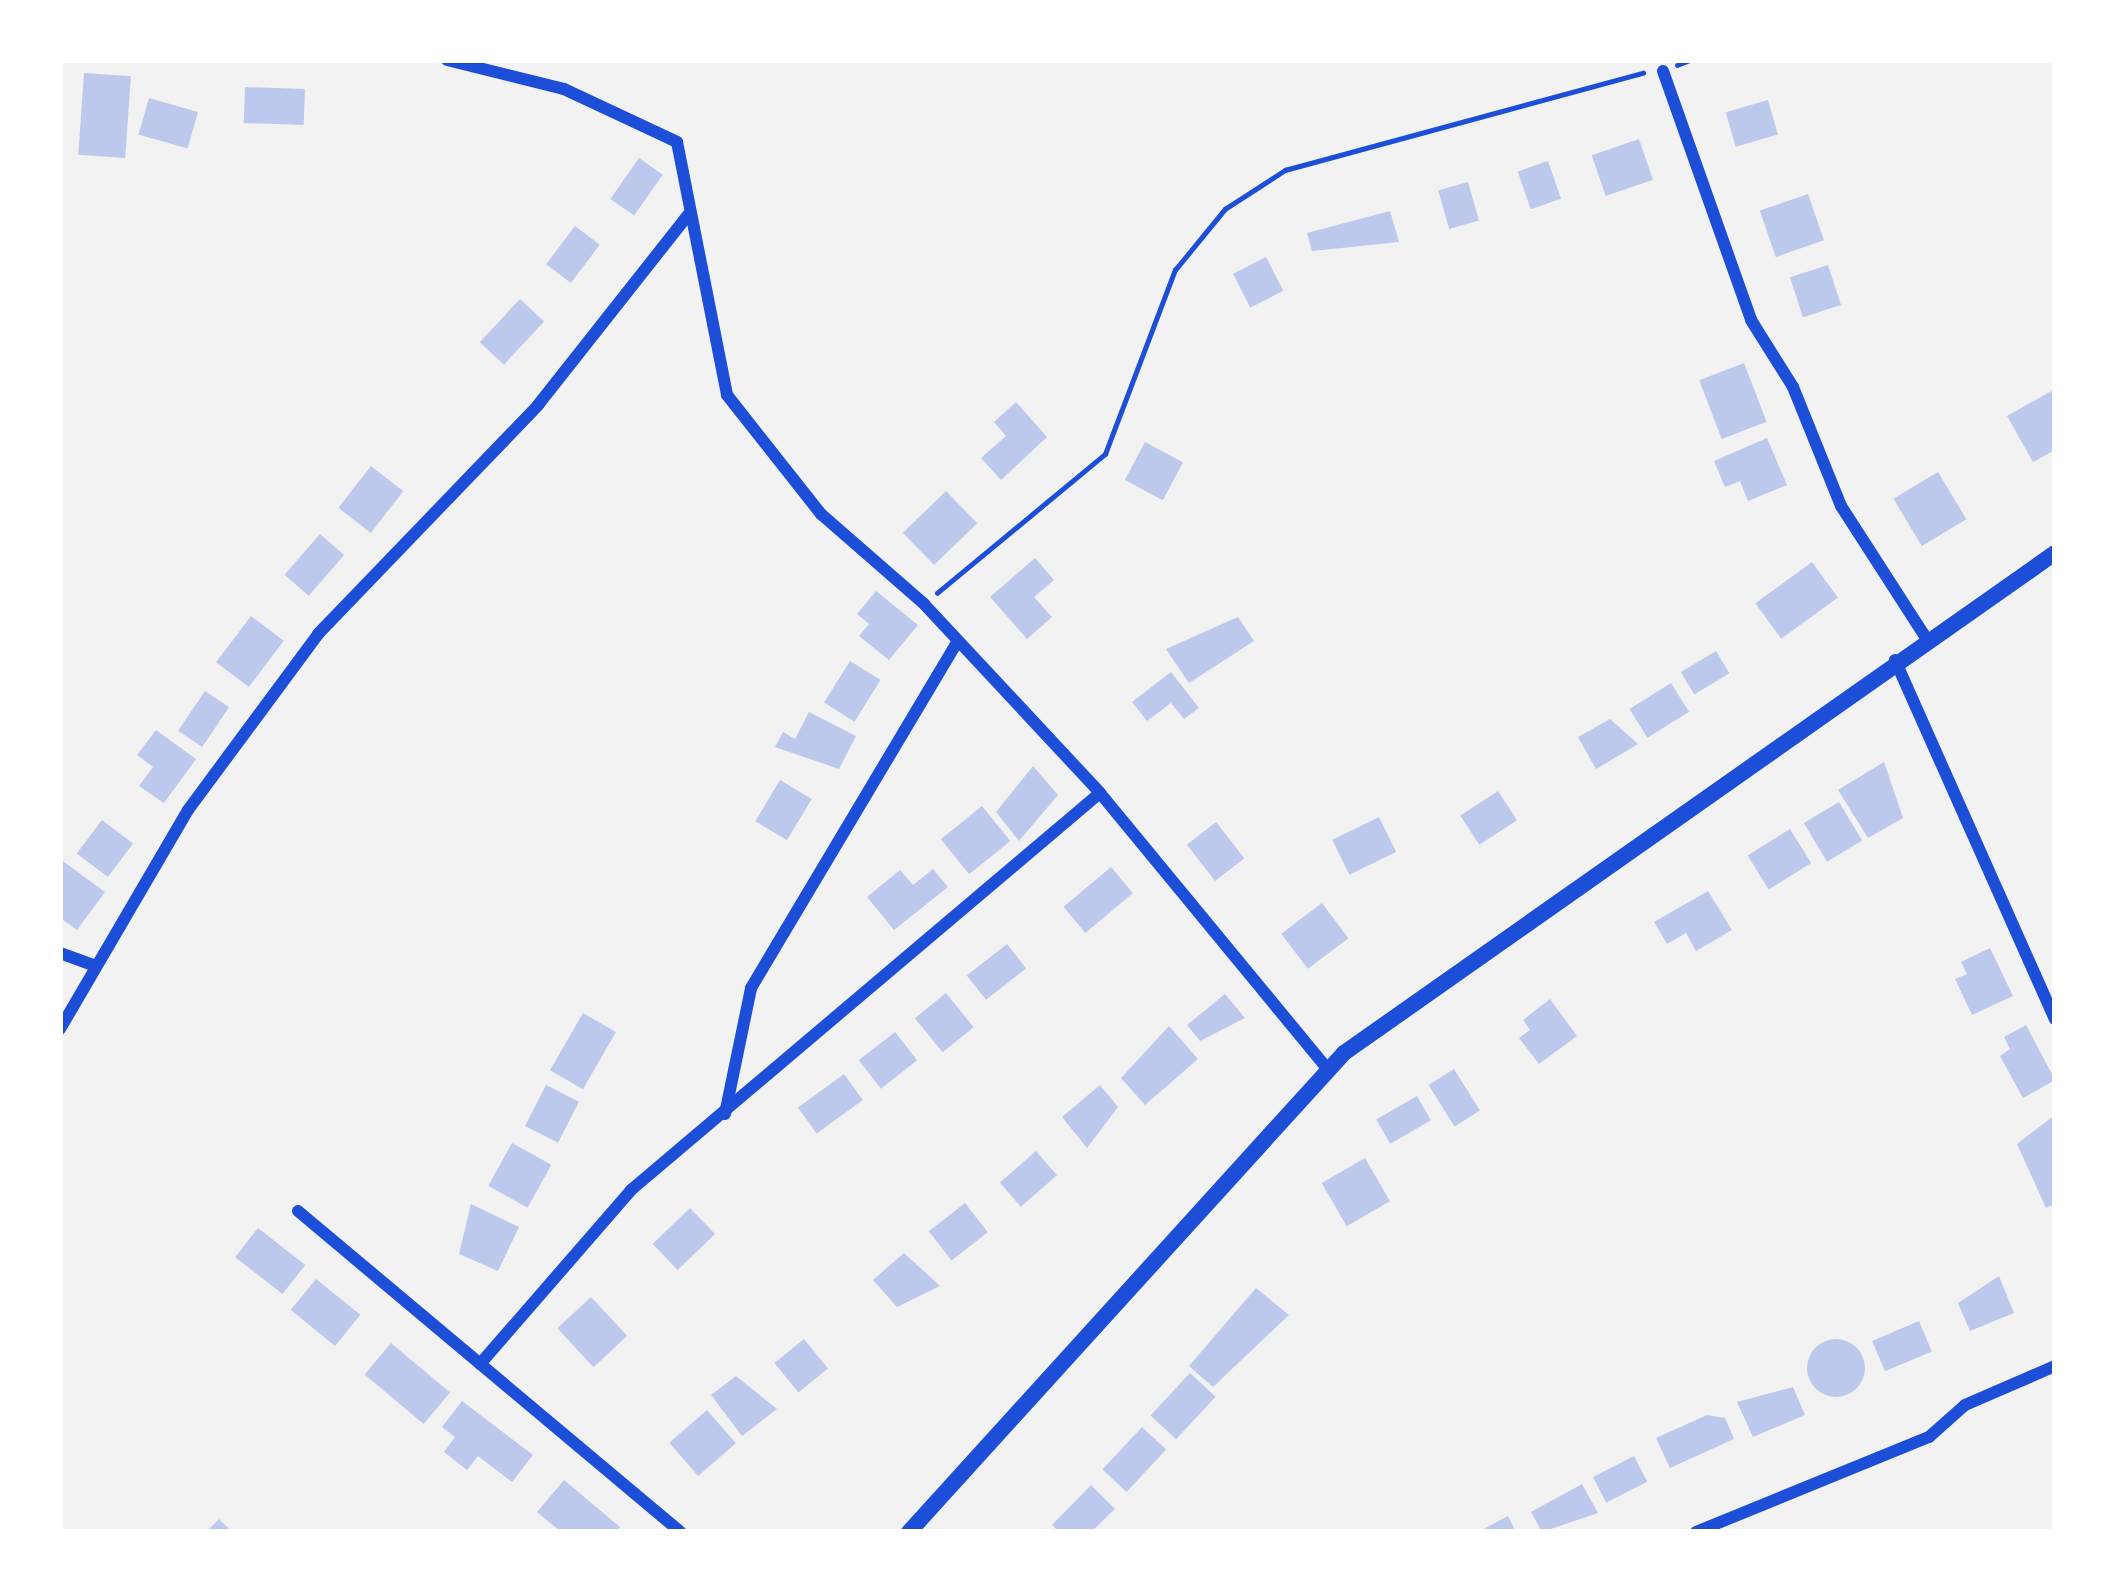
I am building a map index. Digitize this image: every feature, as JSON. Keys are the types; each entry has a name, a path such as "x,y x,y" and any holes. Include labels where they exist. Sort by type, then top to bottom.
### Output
{"main road":[{"path":"909,1532 1329,1071 1894,659 2055,553"}],"street":[{"path":"447,60 564,89 677,142 727,395 820,514 924,604 1100,793 1329,1071"},
{"path":"1664,71 1751,320 1793,387 1841,506 1926,638"},
{"path":"60,1029 188,810 318,634 538,405 688,215"},
{"path":"724,1119 751,988 958,641"},
{"path":"1894,659 2055,1019"},
{"path":"480,1364 631,1190 724,1119 826,1018 1100,793"},
{"path":"60,952 96,966"},
{"path":"298,1211 680,1532"},
{"path":"1696,1532 1929,1437 1965,1405 2055,1366"}],"path":[{"path":"924,604 1105,454 1175,270 1225,209 1285,170 1502,105 1664,71 1690,60"}],"building":[{"path":"84,73 131,76 125,158 78,155"},
{"path":"245,87 305,89 304,125 244,123"},
{"path":"149,98 198,112 188,149 139,135"},
{"path":"1768,100 1778,135 1736,147 1726,112"},
{"path":"1639,139 1653,180 1606,196 1592,155"},
{"path":"639,158 663,175 634,216 610,199"},
{"path":"1548,161 1561,199 1531,209 1518,171"},
{"path":"1468,182 1479,220 1449,229 1438,191"},
{"path":"1808,194 1824,240 1776,257 1760,211"},
{"path":"1390,211 1399,242 1312,251 1307,233"},
{"path":"575,226 600,245 571,283 546,264"},
{"path":"1266,257 1283,291 1250,308 1233,274"},
{"path":"1828,265 1841,305 1803,317 1790,277"},
{"path":"520,299 544,322 504,365 480,342"},
{"path":"1744,363 1767,422 1722,439 1699,380"},
{"path":"2055,389 2055,450 2033,462 2007,416"},
{"path":"1016,402 1047,437 1001,480 981,458 1006,436 994,422"},
{"path":"1767,438 1787,485 1748,501 1740,481 1725,487 1714,461"},
{"path":"1145,442 1183,462 1163,500 1125,480"},
{"path":"371,466 403,491 371,533 338,508"},
{"path":"1938,472 1966,519 1922,546 1893,499"},
{"path":"946,491 977,523 934,565 903,533"},
{"path":"320,534 344,555 309,596 285,575"},
{"path":"1035,558 1054,580 1034,597 1052,617 1027,639 990,597"},
{"path":"1812,562 1838,598 1781,639 1755,603"},
{"path":"876,591 918,625 889,660 859,636 869,624 857,614"},
{"path":"251,616 284,641 249,687 216,662"},
{"path":"1238,617 1254,641 1189,683 1166,649"},
{"path":"1716,651 1729,673 1694,694 1681,672"},
{"path":"850,661 881,680 855,722 824,703"},
{"path":"1171,672 1199,708 1184,719 1171,703 1147,721 1132,702"},
{"path":"1671,683 1689,712 1647,738 1629,709"},
{"path":"205,691 229,707 202,747 178,731"},
{"path":"809,712 856,736 839,769 775,747 783,732 795,739"},
{"path":"1610,719 1638,744 1596,769 1578,737"},
{"path":"156,730 196,759 164,803 139,786 153,767 137,755"},
{"path":"1884,762 1903,818 1868,838 1838,790"},
{"path":"1033,766 1058,795 1019,841 996,812"},
{"path":"780,780 812,799 787,840 755,821"},
{"path":"1498,791 1517,820 1479,845 1460,816"},
{"path":"1839,802 1862,841 1827,862 1804,823"},
{"path":"982,806 1010,841 969,874 941,839"},
{"path":"1379,817 1396,852 1349,875 1332,840"},
{"path":"102,820 133,843 108,877 77,854"},
{"path":"1216,822 1244,858 1215,881 1187,845"},
{"path":"1790,829 1811,863 1769,889 1748,855"},
{"path":"60,859 105,892 77,930 60,918"},
{"path":"1111,867 1133,893 1085,933 1064,907"},
{"path":"933,869 948,887 894,930 867,897 900,870 913,885"},
{"path":"1708,891 1732,930 1696,951 1686,933 1667,944 1654,922"},
{"path":"1322,903 1348,938 1308,969 1281,934"},
{"path":"1007,944 1026,968 986,1000 967,975"},
{"path":"1990,948 2013,996 1972,1015 1955,979 1967,974 1961,962"},
{"path":"946,993 974,1027 943,1052 915,1018"},
{"path":"1225,994 1245,1018 1200,1041 1187,1025"},
{"path":"1550,999 1577,1036 1539,1064 1519,1038 1530,1030 1523,1020"},
{"path":"583,1013 616,1032 583,1089 550,1070"},
{"path":"2026,1025 2055,1080 2023,1098 2000,1056 2010,1049 2004,1037"},
{"path":"1169,1026 1198,1059 1145,1105 1121,1078"},
{"path":"895,1032 917,1060 881,1089 859,1060"},
{"path":"1454,1069 1480,1111 1455,1126 1429,1085"},
{"path":"844,1074 863,1100 817,1133 798,1108"},
{"path":"546,1085 579,1102 558,1143 525,1126"},
{"path":"1100,1085 1118,1107 1087,1148 1062,1117"},
{"path":"1417,1096 1431,1120 1390,1144 1376,1120"},
{"path":"2055,1115 2055,1204 2046,1208 2017,1144"},
{"path":"512,1143 551,1165 528,1208 488,1186"},
{"path":"1036,1151 1057,1175 1021,1207 1000,1182"},
{"path":"1365,1158 1390,1201 1347,1226 1322,1183"},
{"path":"965,1203 988,1232 952,1260 929,1231"},
{"path":"471,1204 519,1227 498,1271 459,1254"},
{"path":"690,1208 715,1234 678,1270 653,1244"},
{"path":"258,1228 305,1265 283,1294 235,1257"},
{"path":"904,1253 940,1286 897,1307 873,1280"},
{"path":"1999,1276 2014,1313 1970,1331 1958,1303"},
{"path":"316,1279 360,1315 335,1346 291,1310"},
{"path":"1256,1288 1289,1315 1213,1387 1189,1366"},
{"path":"591,1297 627,1336 594,1367 557,1328"},
{"path":"1919,1321 1932,1351 1885,1371 1872,1341"},
{"path":"804,1339 828,1369 798,1392 774,1363"},
{"path":"1836,1339 1857,1347 1865,1368 1857,1389 1836,1397 1815,1389 1807,1368 1815,1347"},
{"path":"391,1343 450,1392 424,1424 365,1374"},
{"path":"1190,1373 1216,1397 1176,1439 1150,1415"},
{"path":"736,1376 777,1409 742,1436 711,1395"},
{"path":"1793,1387 1805,1415 1753,1437 1737,1402"},
{"path":"462,1401 533,1455 512,1482 478,1456 467,1470 444,1452 455,1437 442,1427"},
{"path":"707,1410 736,1443 698,1476 669,1443"},
{"path":"1707,1415 1725,1418 1734,1439 1670,1468 1656,1438"},
{"path":"1142,1427 1166,1450 1127,1492 1102,1469"},
{"path":"1634,1456 1647,1482 1606,1503 1593,1477"},
{"path":"564,1480 620,1527 616,1532 561,1532 537,1512"},
{"path":"1582,1484 1598,1513 1542,1532 1531,1512"},
{"path":"1091,1485 1115,1509 1091,1532 1059,1532 1052,1525"},
{"path":"1508,1516 1516,1532 1478,1532"},
{"path":"219,1519 232,1532 206,1532"}]}
